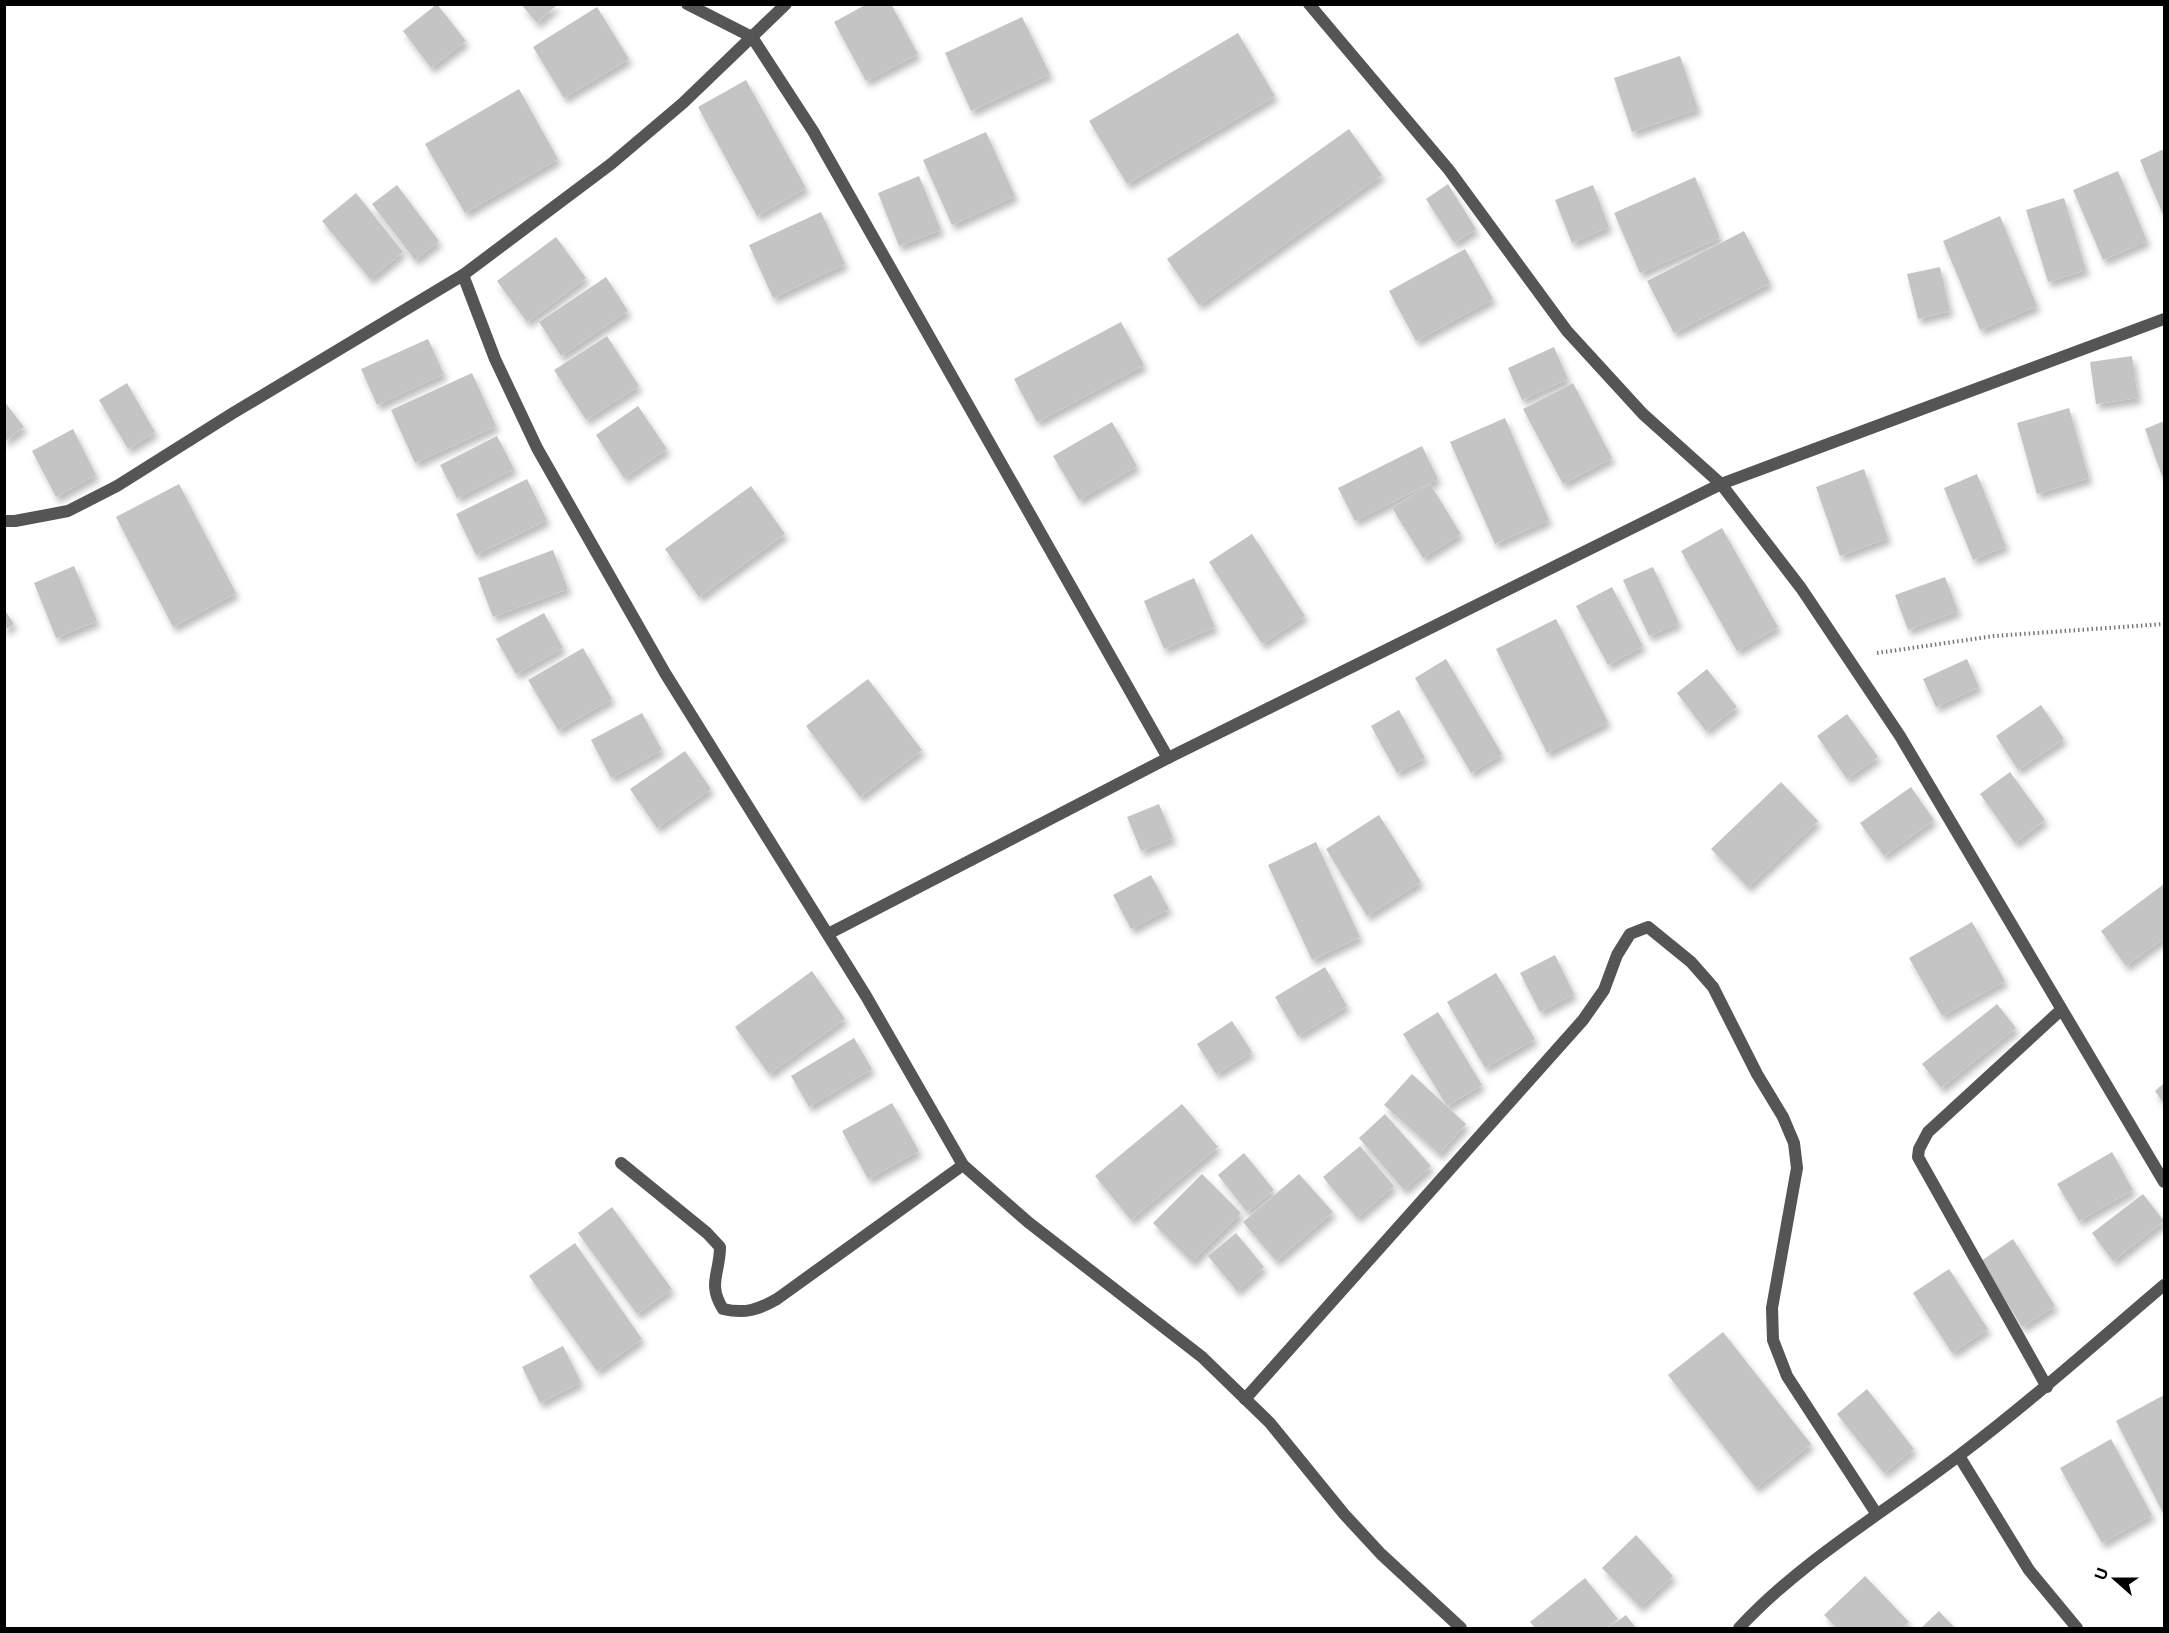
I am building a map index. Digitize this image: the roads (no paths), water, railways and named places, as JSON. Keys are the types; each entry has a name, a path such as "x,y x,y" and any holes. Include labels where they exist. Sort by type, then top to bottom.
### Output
{"street":[{"path":"687,4 752,37 813,131 1168,758"},
{"path":"4,520 15,521 68,511 117,486 233,413 463,275 610,164 683,103 786,4"},
{"path":"1309,4 1449,170 1567,331 1605,375 1721,484 1801,588 1850,657 1900,736 2164,1182"},
{"path":"463,275 495,359 537,447 665,673 828,934 963,1165 1028,1222 1202,1357 1270,1423 1344,1514 1381,1554 1461,1629"},
{"path":"828,934 1168,758 1721,484 2164,319"},
{"path":"1245,1399 1583,1020 1604,990 1617,955 1630,934 1648,927 1691,962 1713,987 1794,1143 1797,1168 1772,1308 1773,1340 1787,1376 1876,1513"},
{"path":"2047,1387 1918,1157 1918,1149 1928,1132 2061,1010"},
{"path":"621,1163 698,1225 720,1247 720,1263 714,1282 714,1295 723,1309 741,1313 758,1310 777,1299 963,1165"},
{"path":"1739,1629 1757,1609 1876,1513 1959,1456 2047,1387 2164,1285"},
{"path":"1959,1456 2029,1570 2077,1629"}]}
